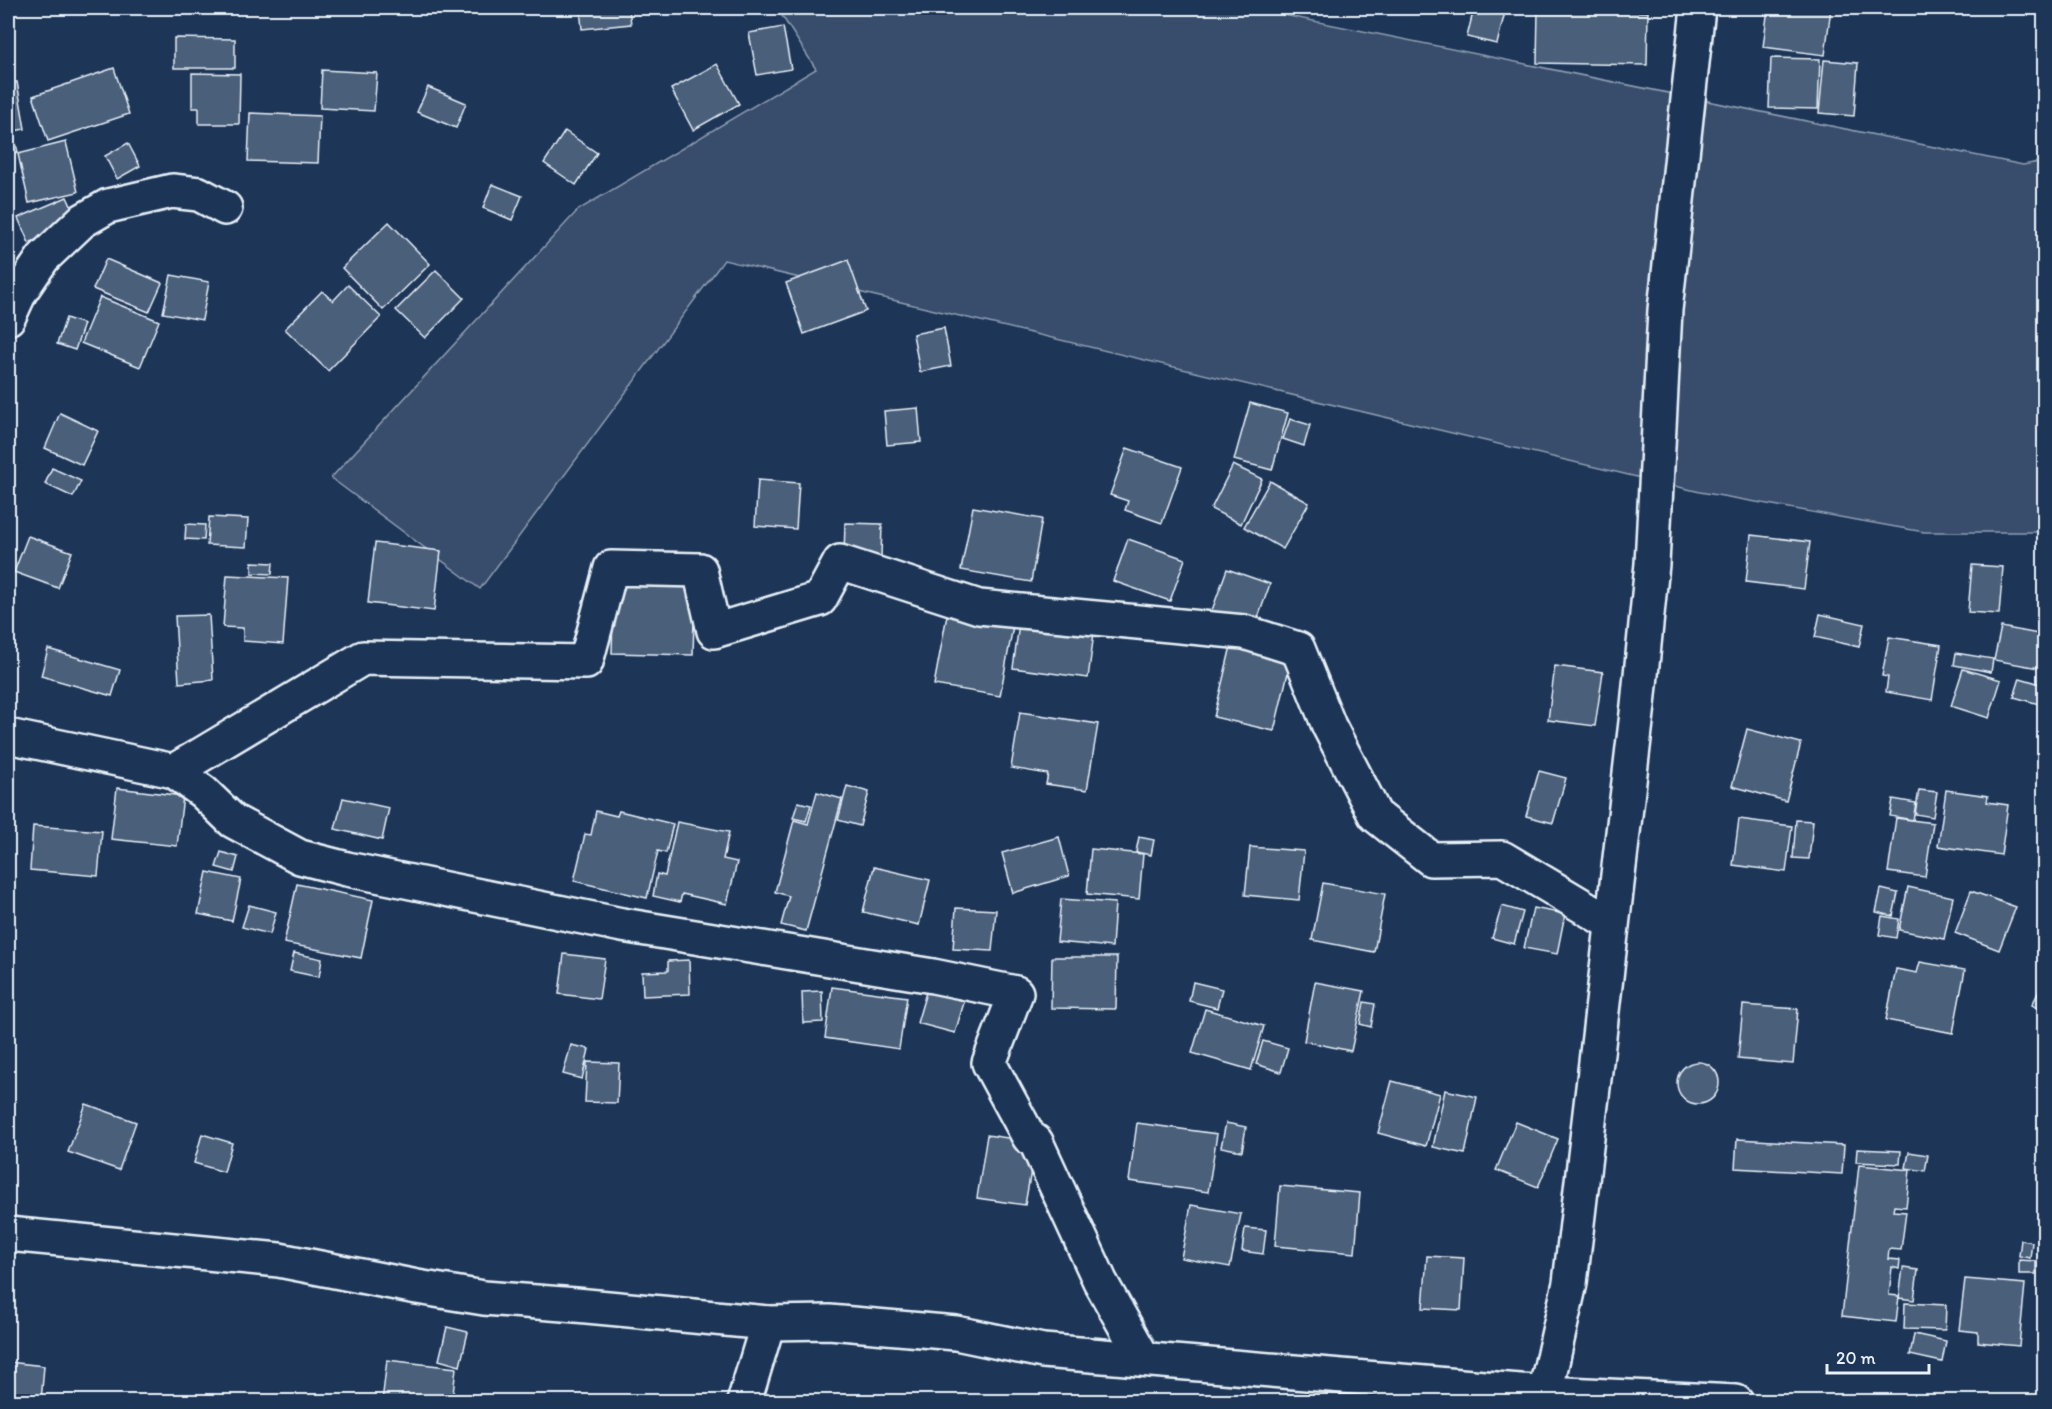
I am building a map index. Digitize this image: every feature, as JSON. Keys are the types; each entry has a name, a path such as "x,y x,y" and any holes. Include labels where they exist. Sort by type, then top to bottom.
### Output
{"street":[{"path":"1544,1397 1570,1283 1652,564 1665,310 1698,8"},
{"path":"8,318 20,292 43,258 82,221 108,206 172,191 199,194 225,208"},
{"path":"174,771 363,658 586,662 611,568 700,570 714,631 820,599 840,562 979,607 1244,632 1298,649 1329,726 1375,816 1431,859 1502,858 1611,923"},
{"path":"8,736 174,771 203,792 233,821 300,857 346,869 622,925 933,976 1016,993 989,1063 1029,1137 1036,1142 1100,1281 1143,1358"},
{"path":"8,1234 279,1260 484,1298 768,1323 829,1322 956,1334 1043,1351 1143,1358 1544,1397 1736,1401"},
{"path":"744,1401 768,1323"}],"shaded area":[{"path":"777,8 1249,8 2023,165 2044,161 2044,532 1924,532 1700,492 724,260 480,589 331,478 578,210 816,69"}],"building":[{"path":"580,8 629,8 631,24 582,29"},
{"path":"1474,8 1506,8 1497,44 1467,37"},
{"path":"1768,8 1831,8 1825,55 1763,47"},
{"path":"1838,8 1865,8 1864,14 1837,11"},
{"path":"1538,10 1648,12 1647,65 1537,63"},
{"path":"783,27 791,69 757,75 749,33"},
{"path":"174,38 235,39 235,68 174,68"},
{"path":"1771,58 1820,59 1818,109 1769,108"},
{"path":"1824,60 1858,63 1854,116 1819,113"},
{"path":"717,64 739,104 693,130 671,89"},
{"path":"114,68 129,114 48,141 33,96"},
{"path":"322,70 377,73 374,111 320,108"},
{"path":"192,73 240,74 239,124 199,124 199,108 192,108"},
{"path":"17,82 25,129 8,132 8,84"},
{"path":"428,87 466,103 456,128 417,112"},
{"path":"250,113 320,116 318,163 248,161"},
{"path":"565,131 597,153 576,185 544,163"},
{"path":"13,134 18,152 8,154 8,135"},
{"path":"66,142 78,192 29,203 18,154"},
{"path":"128,143 140,166 117,179 105,156"},
{"path":"492,184 522,196 512,220 483,208"},
{"path":"67,197 78,221 29,243 18,218"},
{"path":"389,222 430,264 383,310 342,268"},
{"path":"106,259 162,283 149,312 93,289"},
{"path":"848,260 866,311 804,334 786,283"},
{"path":"436,270 464,298 425,338 396,310"},
{"path":"171,275 209,282 202,320 163,313"},
{"path":"348,285 381,317 328,371 285,329 322,291 333,301"},
{"path":"100,297 159,321 140,367 81,343"},
{"path":"66,318 84,324 75,350 57,344"},
{"path":"944,328 951,366 920,372 913,334"},
{"path":"1250,403 1288,413 1272,470 1234,460"},
{"path":"918,408 921,442 887,445 884,411"},
{"path":"60,413 98,431 82,465 45,448"},
{"path":"1290,419 1310,425 1304,446 1283,439"},
{"path":"1127,448 1182,467 1162,523 1125,510 1128,501 1110,495"},
{"path":"1233,465 1262,479 1241,524 1211,509"},
{"path":"52,468 81,481 73,497 45,484"},
{"path":"758,480 799,483 796,529 755,526"},
{"path":"1270,481 1309,503 1283,549 1244,527"},
{"path":"973,507 1042,519 1031,582 961,570"},
{"path":"209,517 248,519 246,547 207,545"},
{"path":"845,523 882,524 881,557 844,555"},
{"path":"186,524 205,525 204,540 185,539"},
{"path":"1751,535 1810,542 1804,589 1746,582"},
{"path":"28,536 72,552 58,588 14,572"},
{"path":"1128,539 1185,559 1170,601 1113,581"},
{"path":"375,543 441,551 434,611 368,603"},
{"path":"252,562 273,563 272,574 252,573"},
{"path":"1972,565 2003,567 1999,614 1968,612"},
{"path":"1227,569 1270,584 1254,629 1211,613"},
{"path":"227,575 288,578 283,644 243,641 243,628 223,627"},
{"path":"614,580 695,582 693,655 612,653"},
{"path":"1820,614 1864,624 1859,647 1815,637"},
{"path":"209,615 213,680 179,683 175,616"},
{"path":"947,615 1013,626 1000,696 934,685"},
{"path":"1019,624 1094,633 1088,678 1013,668"},
{"path":"2001,627 2044,635 2044,669 1994,660"},
{"path":"1889,637 1941,645 1932,700 1886,692 1888,677 1882,676"},
{"path":"1231,646 1291,660 1274,731 1214,717"},
{"path":"48,649 120,670 112,696 41,676"},
{"path":"1956,653 1993,659 1991,672 1954,665"},
{"path":"1555,666 1603,672 1595,726 1548,720"},
{"path":"1963,669 2001,680 1989,718 1951,706"},
{"path":"2020,678 2044,685 2039,704 2014,697"},
{"path":"1020,712 1098,724 1087,790 1046,784 1048,774 1011,768"},
{"path":"1747,729 1801,743 1786,801 1732,786"},
{"path":"1539,771 1566,778 1553,823 1526,816"},
{"path":"847,786 869,792 860,826 838,820"},
{"path":"117,788 183,796 177,846 111,839"},
{"path":"1919,790 1937,792 1933,817 1915,814"},
{"path":"1946,790 1988,796 1987,802 2008,805 2001,855 1938,846"},
{"path":"817,792 842,799 806,931 781,925 789,896 775,892 794,820 808,824"},
{"path":"343,798 389,808 382,840 335,829"},
{"path":"1893,799 1916,803 1913,820 1890,816"},
{"path":"798,802 811,805 806,821 793,818"},
{"path":"596,811 617,816 619,811 673,824 666,853 658,851 647,898 574,881 585,834 591,835"},
{"path":"1896,818 1933,823 1925,877 1888,872"},
{"path":"1739,819 1792,826 1786,872 1733,865"},
{"path":"1796,820 1813,821 1809,859 1793,858"},
{"path":"677,822 729,832 723,859 737,862 727,904 682,894 680,902 653,896 657,874 665,876"},
{"path":"33,826 102,831 98,876 30,870"},
{"path":"1059,837 1069,876 1013,893 1002,853"},
{"path":"1139,837 1154,840 1151,855 1136,852"},
{"path":"1250,847 1304,851 1299,900 1245,895"},
{"path":"1091,849 1143,854 1139,899 1087,894"},
{"path":"221,852 238,857 234,872 216,867"},
{"path":"874,867 930,880 919,925 863,912"},
{"path":"207,872 241,879 232,921 198,914"},
{"path":"1323,883 1385,894 1374,952 1312,940"},
{"path":"297,884 373,900 361,958 284,943"},
{"path":"1908,887 1953,897 1944,939 1899,930"},
{"path":"1881,889 1898,893 1893,916 1876,912"},
{"path":"1971,891 2016,907 1999,950 1955,933"},
{"path":"1061,899 1115,903 1112,947 1057,942"},
{"path":"249,905 276,912 270,934 242,927"},
{"path":"1502,906 1523,912 1514,944 1492,938"},
{"path":"956,908 996,910 992,951 953,949"},
{"path":"1533,908 1565,914 1557,954 1524,948"},
{"path":"1882,916 1899,919 1896,938 1879,935"},
{"path":"294,953 322,959 319,977 290,971"},
{"path":"564,954 605,959 599,999 559,994"},
{"path":"1052,957 1117,957 1116,1009 1051,1008"},
{"path":"689,960 690,994 643,996 642,972 668,971 668,961"},
{"path":"1920,962 1965,970 1953,1033 1886,1020 1896,969 1917,973"},
{"path":"2044,981 2044,1012 2032,1005"},
{"path":"1193,982 1222,989 1217,1008 1189,1001"},
{"path":"1315,982 1364,991 1351,1051 1304,1041"},
{"path":"832,987 907,997 899,1049 825,1038"},
{"path":"927,989 965,999 955,1033 917,1023"},
{"path":"822,991 823,1022 803,1023 802,992"},
{"path":"1364,1002 1375,1004 1371,1027 1360,1024"},
{"path":"1743,1005 1798,1009 1793,1064 1738,1059"},
{"path":"1205,1009 1264,1026 1251,1070 1192,1053"},
{"path":"1263,1041 1288,1048 1281,1072 1256,1064"},
{"path":"571,1045 589,1049 582,1079 563,1074"},
{"path":"587,1062 619,1063 617,1103 585,1102"},
{"path":"1698,1062 1713,1068 1719,1083 1713,1098 1698,1104 1683,1098 1677,1083 1683,1068"},
{"path":"1392,1081 1440,1094 1426,1146 1378,1133"},
{"path":"1445,1090 1477,1097 1465,1154 1433,1147"},
{"path":"86,1104 136,1122 119,1170 68,1152"},
{"path":"1516,1122 1558,1139 1538,1187 1496,1170"},
{"path":"1137,1123 1217,1134 1208,1192 1129,1181"},
{"path":"1226,1123 1246,1127 1242,1151 1221,1147"},
{"path":"202,1134 232,1143 224,1172 194,1163"},
{"path":"987,1135 1036,1142 1025,1205 977,1198"},
{"path":"1737,1139 1844,1145 1842,1174 1735,1168"},
{"path":"1857,1149 1901,1151 1900,1164 1856,1162"},
{"path":"1909,1152 1928,1155 1925,1171 1906,1168"},
{"path":"1859,1165 1910,1170 1906,1207 1894,1206 1893,1211 1906,1212 1901,1250 1889,1249 1888,1259 1900,1260 1899,1269 1892,1267 1889,1295 1899,1296 1896,1322 1842,1316"},
{"path":"1280,1186 1360,1193 1355,1253 1275,1246"},
{"path":"1191,1205 1241,1214 1230,1267 1181,1258"},
{"path":"1245,1228 1266,1230 1263,1254 1242,1251"},
{"path":"2021,1240 2032,1242 2030,1258 2019,1256"},
{"path":"1427,1256 1464,1258 1461,1310 1423,1308"},
{"path":"2019,1260 2036,1261 2036,1274 2019,1274"},
{"path":"1903,1268 1918,1270 1914,1300 1899,1298"},
{"path":"1965,1279 2025,1284 2019,1346 1978,1342 1978,1332 1959,1330"},
{"path":"1905,1303 1946,1305 1945,1330 1904,1329"},
{"path":"447,1327 468,1332 460,1366 439,1360"},
{"path":"1914,1334 1946,1341 1942,1362 1910,1355"},
{"path":"387,1360 456,1368 452,1402 382,1402"},
{"path":"8,1362 44,1366 41,1402 8,1402"}]}
